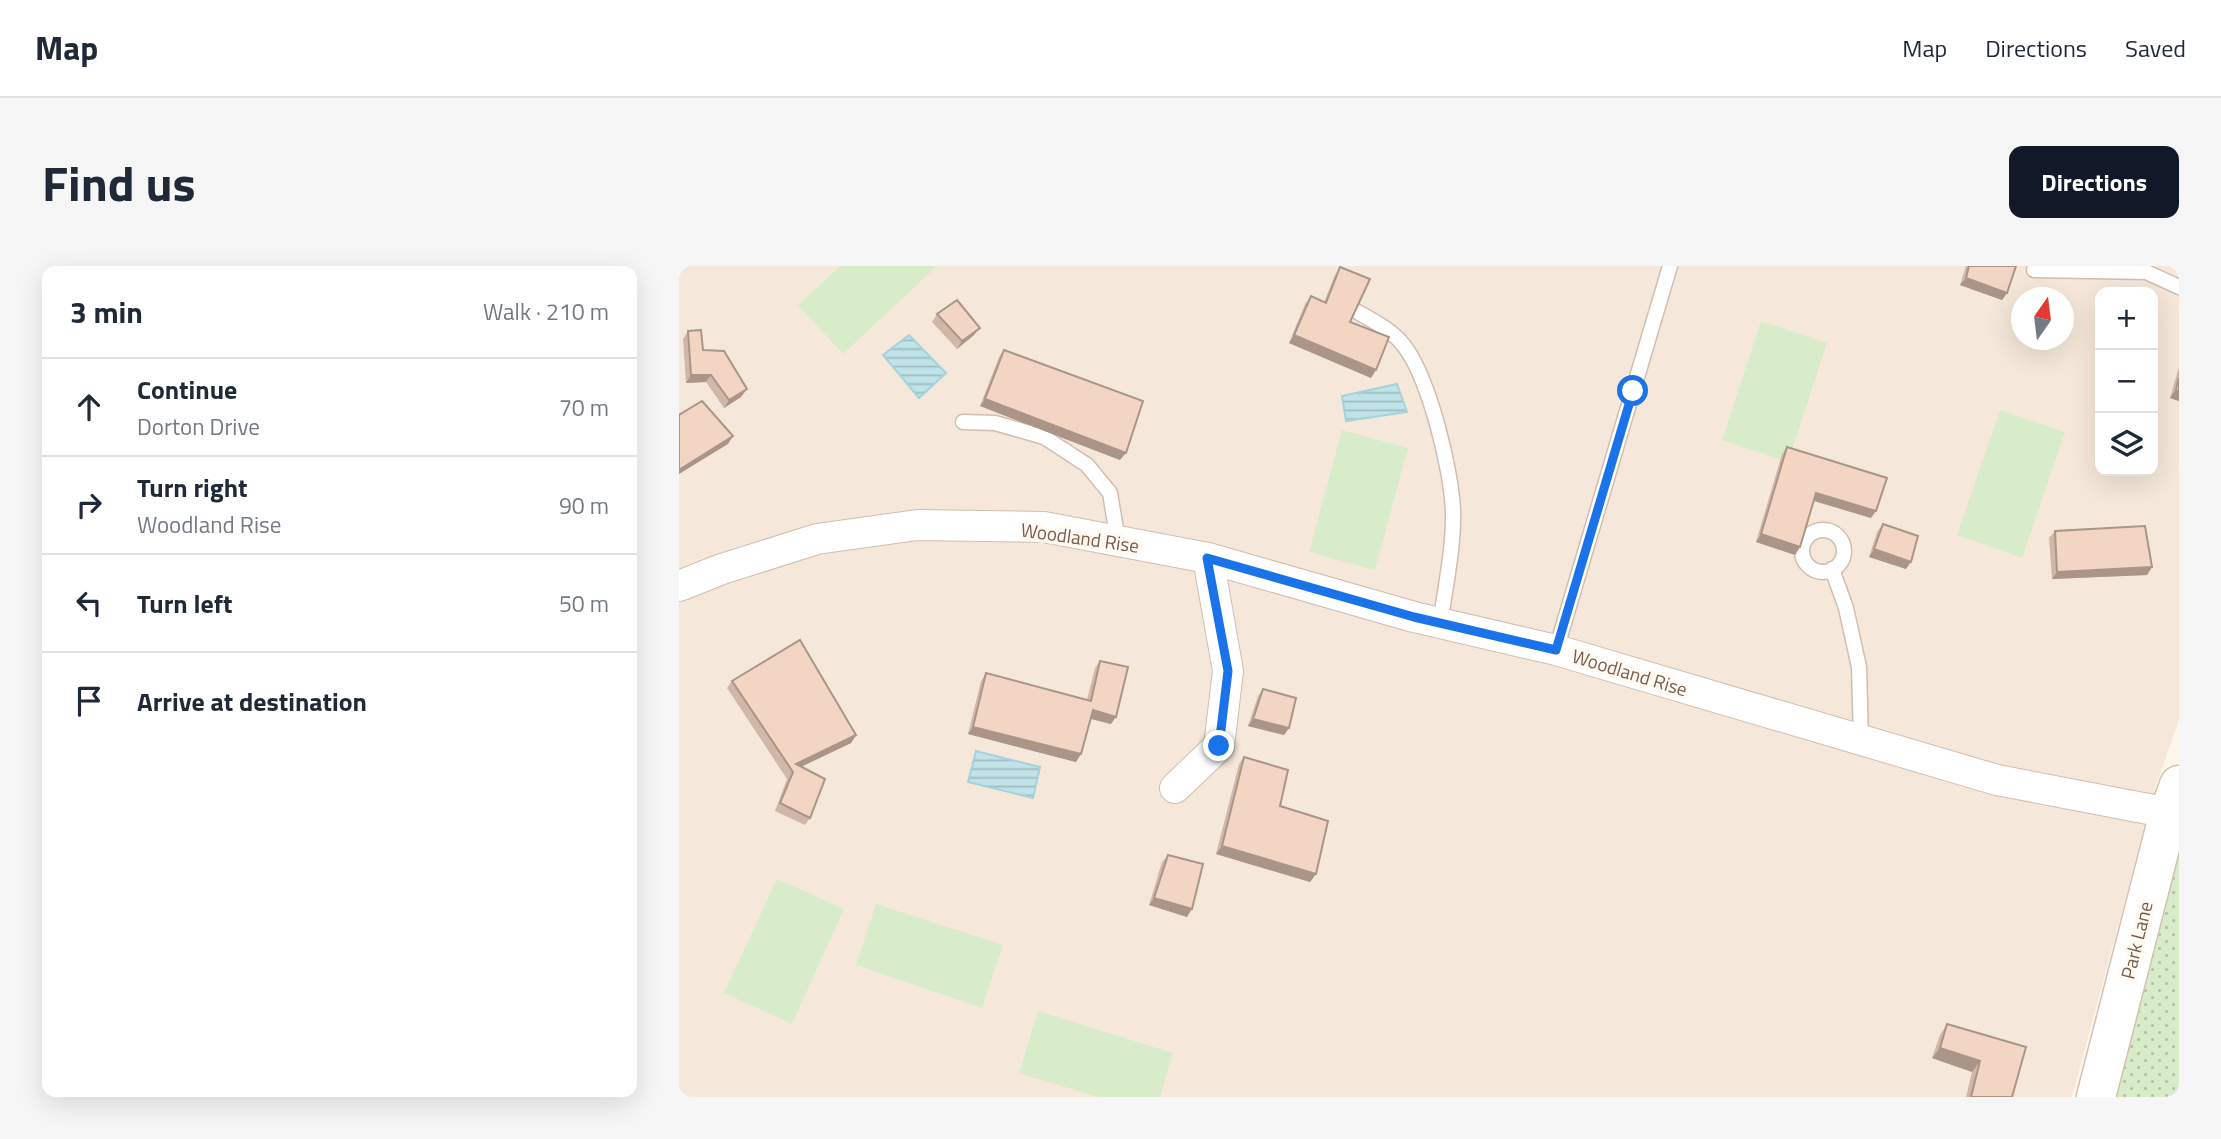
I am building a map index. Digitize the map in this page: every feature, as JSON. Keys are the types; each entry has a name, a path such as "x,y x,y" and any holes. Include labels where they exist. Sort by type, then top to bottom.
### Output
{"street":[{"name":"Woodland Rise","path":"679,586 722,569 817,539 917,525 1044,527 1207,558 1440,624 1556,650 1997,780 2174,799"},
{"path":"1175,788 1219,746 1228,671 1207,558"},
{"name":"Park Lane","path":"2096,1097 2174,799"}],"lane":[{"path":"1556,650 1670,266"},
{"path":"2034,270 2146,272 2179,287"},
{"path":"1356,311 1389,331 1402,343 1411,356 1437,424 1454,514 1440,624"},
{"path":"963,422 995,423 1044,438 1087,465 1110,493 1118,541"},
{"path":"1832,569 1846,608 1859,667 1861,740"}],"shaded area":[{"path":"679,266 2179,266 2179,720 2156,785 2072,1097 679,1097"}],"green space":[{"path":"840,266 937,266 843,354 798,305"},
{"path":"1761,321 1827,343 1788,462 1722,440"},
{"path":"2000,410 2065,432 2022,558 1957,535"},
{"path":"1342,430 1408,448 1375,570 1309,552"},
{"path":"2179,853 2179,1097 2113,1097"},
{"path":"777,879 844,909 792,1024 724,993"},
{"path":"876,904 1003,945 982,1008 856,965"},
{"path":"1038,1011 1173,1053 1160,1097 1098,1097 1019,1073"}],"water":[{"path":"909,335 946,373 919,398 883,355"},
{"path":"1397,384 1407,412 1346,421 1342,396"},
{"path":"976,751 1040,767 1033,798 968,782"}],"building":[{"path":"1969,266 2016,266 2007,293 1966,278"},
{"path":"1340,267 1370,279 1350,322 1389,337 1376,370 1294,335 1311,296 1326,303"},
{"path":"957,300 980,328 962,341 937,314"},
{"path":"701,330 703,350 724,351 747,389 729,400 711,375 691,375 688,331"},
{"path":"1004,350 1143,401 1126,453 985,399"},
{"path":"702,401 733,436 679,470 679,415"},
{"path":"1787,447 1887,478 1876,511 1816,493 1800,547 1761,534"},
{"path":"1883,524 1918,536 1911,562 1874,549"},
{"path":"2145,526 2152,567 2057,572 2055,531"},
{"path":"800,640 856,735 796,764 825,779 810,818 780,803 793,772 732,681"},
{"path":"1100,661 1128,667 1116,717 1093,710 1081,754 973,727 986,673 1091,701"},
{"path":"1263,689 1296,698 1289,728 1253,719"},
{"path":"1244,757 1288,770 1280,806 1328,821 1316,874 1222,846"},
{"path":"1168,855 1203,864 1192,909 1154,898"},
{"path":"1947,1024 2026,1047 2012,1097 1971,1097 1980,1061 1940,1048"}],"route":[{"path":"1219,746 1228,671 1207,558 1414,617 1556,650 1633,391"}]}
